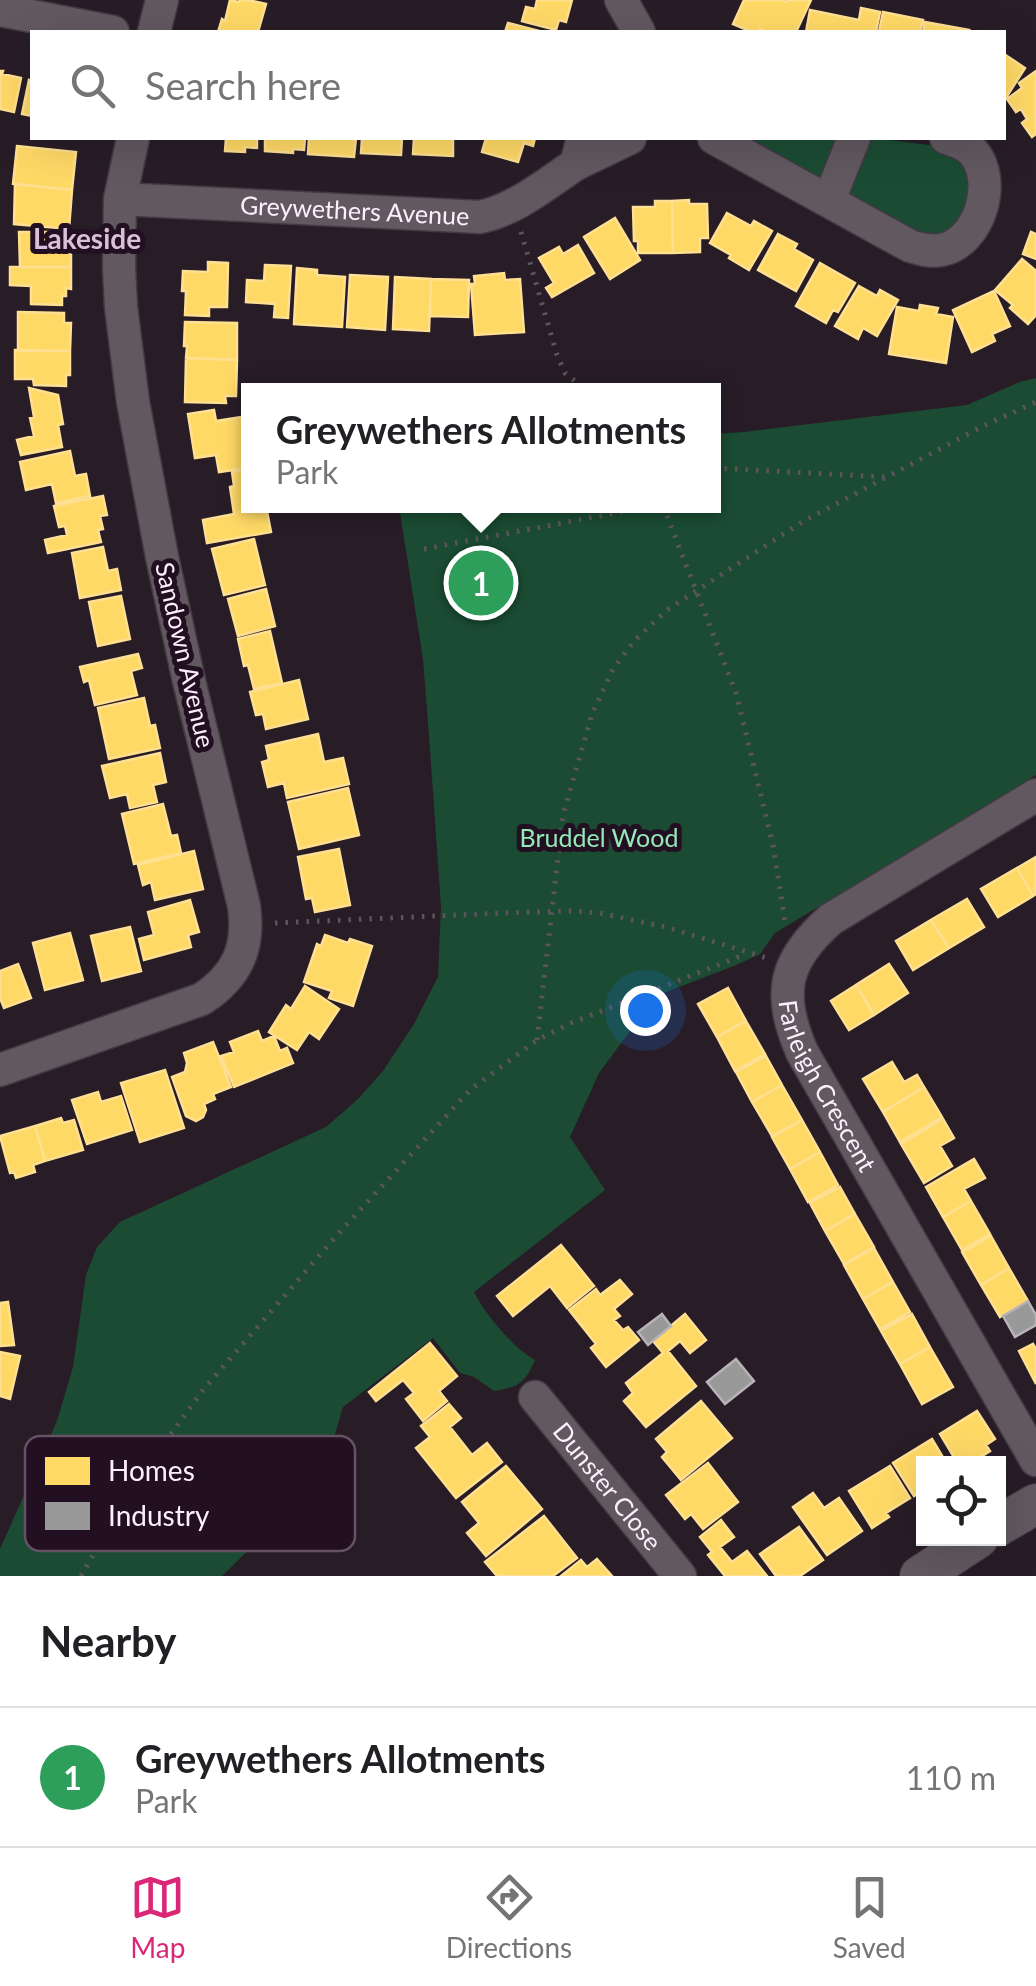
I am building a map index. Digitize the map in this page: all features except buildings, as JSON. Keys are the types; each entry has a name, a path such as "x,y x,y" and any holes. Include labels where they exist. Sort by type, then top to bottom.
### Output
{"street":[{"path":"154,30 162,0"},
{"path":"612,30 620,0"},
{"path":"620,0 638,30"},
{"path":"0,10 102,30"},
{"name":"Sandown Avenue","path":"0,1070 202,999 229,978 242,952 246,924 162,557 133,402 121,307 120,199 132,140"},
{"name":"Greywethers Avenue","path":"120,199 462,218 496,214 513,205 579,151 622,140"},
{"path":"718,140 910,246 934,250 953,246 968,232 984,197 984,178 975,154 952,140"},
{"path":"829,200 853,140"},
{"name":"Farleigh Crescent","path":"1036,796 831,919 813,934 791,967 786,992 792,1030 802,1052 1036,1460"},
{"name":"Dunster Close","path":"535,1397 680,1576"},
{"path":"1006,1521 1036,1504"},
{"path":"920,1576 966,1546"}],"path":[{"path":"513,205 557,356 565,373 577,383"},
{"path":"536,1040 562,815 592,714 613,669 634,640 666,610 802,522 1036,402"},
{"path":"721,468 886,477"},
{"path":"424,550 609,513"},
{"path":"666,513 736,693 773,845 791,967"},
{"path":"170,1436 250,1334 471,1089 536,1040 608,1006 749,952 666,927 600,913 246,924"},
{"path":"82,1576 96,1551"}],"green space":[{"path":"742,140 845,140 828,183"},
{"path":"871,140 888,140 945,147 963,155 975,195 950,233 920,238 850,197 848,192"},
{"name":"Bruddel Wood","path":"1036,378 1036,775 775,933 760,954 656,996 599,1073 570,1137 605,1190 474,1292 501,1330 535,1360 524,1379 494,1391 474,1377 460,1373 433,1338 343,1407 334,1436 50,1436 73,1367 86,1275 97,1247 120,1222 326,1127 383,1071 414,1024 438,977 441,907 423,659 400,513 721,513 721,434 967,405"},
{"path":"25,1493 25,1551 248,1551 222,1576 0,1576 0,1549"}],"place":[{"name":"Greywethers Allotments","path":"481,583"}],"district":[{"name":"Lakeside","path":"87,239"}]}
